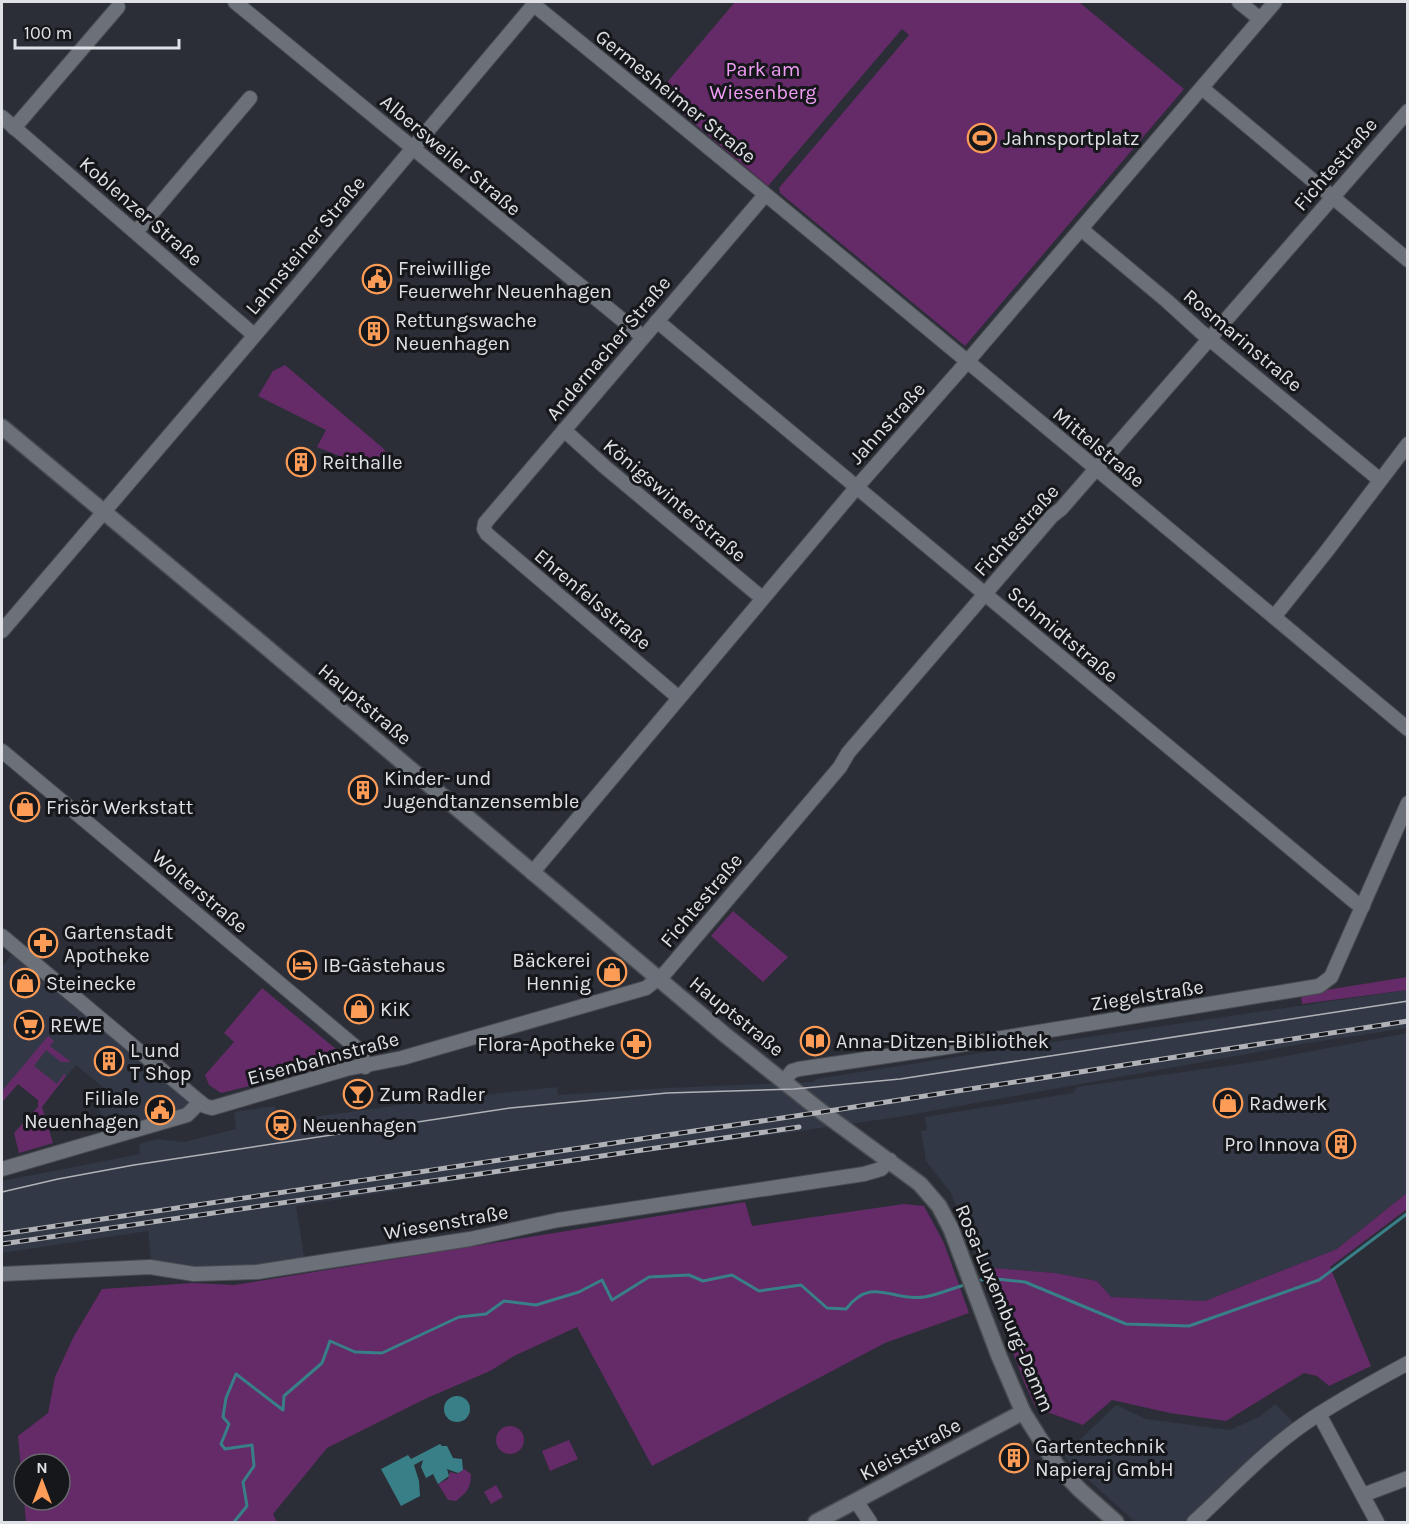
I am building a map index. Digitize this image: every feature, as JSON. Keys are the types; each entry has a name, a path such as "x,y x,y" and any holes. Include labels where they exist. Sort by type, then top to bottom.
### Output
{"main road":[{"name":"Hauptstraße","path":"2,427 717,1029 784,1081"},
{"name":"Rosa-Luxemburg-Damm","path":"784,1081 920,1184 939,1206 1023,1412 1058,1466 1080,1490 1116,1522"},
{"name":"Kleiststraße","path":"816,1522 1023,1412"}],"street":[{"name":"Albersweiler Straße","path":"235,2 643,337"},
{"path":"1239,2 1260,19"},
{"name":"Jahnstraße","path":"532,873 762,598 1275,2"},
{"name":"Lahnsteiner Straße","path":"2,631 535,3"},
{"name":"Germesheimer Straße","path":"535,3 765,195"},
{"path":"14,128 118,8"},
{"path":"1202,88 1407,260"},
{"path":"136,232 250,98"},
{"name":"Fichtestraße","path":"659,979 840,767 848,753 1052,516 1096,470 1407,111"},
{"name":"Koblenzer Straße","path":"2,117 254,336"},
{"name":"Andernacher Straße","path":"484,529 485,523 765,195"},
{"name":"Mittelstraße","path":"765,195 1407,729"},
{"name":"Rosmarinstraße","path":"1081,229 1209,339 1380,480"},
{"name":"Schmidtstraße","path":"657,321 1355,902 1363,906"},
{"name":"Königswinterstraße","path":"564,430 762,598"},
{"path":"1274,617 1407,444"},
{"name":"Ehrenfelsstraße","path":"484,529 515,559 679,698"},
{"name":"Wolterstraße","path":"2,751 358,1049 365,1067"},
{"name":"Ziegelstraße","path":"784,1081 792,1071 799,1069 1319,986 1331,977 1407,803"},
{"path":"2,936 200,1102 187,1115 2,1169"},
{"name":"Eisenbahnstraße","path":"200,1102 212,1108 346,1070 365,1067 646,988 659,979"},
{"name":"Wiesenstraße","path":"2,1274 150,1267 194,1274 258,1272 470,1239 558,1220 864,1174 881,1169 890,1160"},
{"path":"1194,1522 1273,1449 1319,1414 1407,1363"},
{"path":"1319,1414 1377,1522"},
{"path":"1363,1496 1407,1478"},
{"path":"856,1501 870,1522"}],"shaded area":[{"path":"13,953 188,1101 187,1111 106,1137 97,1100 109,1092 76,1065 58,1086 33,1066 2,1102 2,967"},
{"path":"1407,990 1407,1028 1308,1043 898,1117 564,1164 296,1206 305,1262 215,1271 151,1260 148,1231 2,1253 2,1181 140,1154 139,1144 157,1139 184,1142 236,1129 234,1112 275,1106 278,1122 435,1100 557,1087 558,1095 814,1082 816,1079 1006,1049"},
{"path":"1407,1033 1407,1193 1337,1249 1205,1301 1111,1297 1097,1281 1055,1273 981,1267 951,1193 926,1161 921,1131 927,1130 925,1117 1073,1093 1077,1087 1260,1061"},
{"path":"1275,1404 1296,1425 1279,1437 1187,1522 1135,1522 1064,1455 1116,1405 1146,1419 1230,1430 1259,1417"}],"green space":[{"name":"Jahnsportplatz","path":"735,2 1079,2 1184,89 965,346 780,193 779,188 909,35 902,29 768,186 658,93"},
{"path":"285,365 384,449 388,457 387,465 372,469 317,447 326,430 258,396 273,371"},
{"path":"733,911 788,957 763,982 711,936"},
{"path":"1407,977 1407,990 1302,1004 1301,994"},
{"path":"262,988 348,1059 304,1073 221,1093 209,1085 205,1075 234,1042 224,1033"},
{"path":"48,1036 54,1041 50,1046 71,1062 61,1062 46,1050 34,1066 57,1084 64,1074 66,1076 42,1107 53,1143 19,1153 14,1133 38,1107 38,1100 18,1084 2,1102 2,1091"},
{"path":"1407,1193 1407,1209 1330,1267 1371,1366 1329,1386 1317,1376 1304,1373 1226,1421 1170,1413 1112,1400 1083,1425 1036,1408 981,1267 1055,1273 1097,1281 1111,1297 1205,1301 1337,1249"},
{"path":"745,1202 752,1226 904,1204 924,1206 944,1243 969,1313 885,1343 652,1466 577,1327 327,1448 273,1514 277,1522 26,1522 25,1512 72,1512 72,1452 19,1452 18,1436 48,1413 55,1377 74,1336 102,1289 193,1283 234,1285"},
{"path":"510,1426 520,1430 524,1440 520,1450 510,1454 500,1450 496,1440 500,1430"},
{"path":"569,1440 578,1459 550,1471 542,1451"},
{"path":"464,1469 471,1474 468,1489 456,1501 448,1500 438,1484 448,1479 450,1472 457,1474"},
{"path":"496,1485 503,1497 491,1504 484,1492"}],"water":[{"path":"457,1396 466,1400 470,1409 466,1418 457,1422 448,1418 444,1409 448,1400"},
{"path":"440,1444 447,1446 453,1458 462,1459 463,1470 458,1473 447,1469 449,1476 438,1484 433,1474 426,1478 421,1467 423,1460 414,1465 419,1481 420,1496 401,1506 381,1469 408,1455 411,1459"}],"waterway":[{"path":"975,1282 987,1278 1025,1282 1126,1324 1189,1326 1319,1280 1408,1213"},
{"path":"234,1522 247,1506 243,1482 254,1466 252,1445 225,1449 221,1444 229,1424 223,1417 226,1398 236,1374 283,1410 284,1396 322,1363 330,1341 355,1352 382,1353 459,1317 486,1314 504,1301 536,1305 579,1292 602,1280 612,1300 649,1277 689,1275 703,1281 732,1275 759,1291 801,1285 827,1308 846,1309 865,1293 883,1292 912,1298 934,1295 965,1285"}],"tram line":[{"path":"2,1192 134,1165 510,1108 667,1093 794,1089 900,1079 1408,1001"}],"railway":[{"path":"2,1234 822,1112 1408,1021"},
{"path":"2,1244 799,1127"}],"place":[{"name":"Jahnsportplatz","path":"982,138"},
{"name":"Freiwillige Feuerwehr Neuenhagen","path":"377,279"},
{"name":"Rettungswache Neuenhagen","path":"374,331"},
{"name":"Reithalle","path":"301,462"},
{"name":"Kinder- und Jugendtanzensemble","path":"363,790"},
{"name":"Frisör Werkstatt","path":"25,807"},
{"name":"Gartenstadt Apotheke","path":"43,943"},
{"name":"IB-Gästehaus","path":"302,965"},
{"name":"Bäckerei Hennig","path":"612,972"},
{"name":"Steinecke","path":"25,983"},
{"name":"KiK","path":"359,1009"},
{"name":"REWE","path":"29,1025"},
{"name":"Anna-Ditzen-Bibliothek","path":"815,1041"},
{"name":"Flora-Apotheke","path":"636,1044"},
{"name":"L und T Shop","path":"109,1061"},
{"name":"Zum Radler","path":"358,1094"},
{"name":"Radwerk","path":"1228,1103"},
{"name":"Filiale Neuenhagen","path":"160,1110"},
{"name":"Neuenhagen","path":"281,1125"},
{"name":"Pro Innova","path":"1341,1144"},
{"name":"Gartentechnik Napieraj GmbH","path":"1014,1458"}],"park label":[{"name":"Park am Wiesenberg","path":"763,80"}]}
